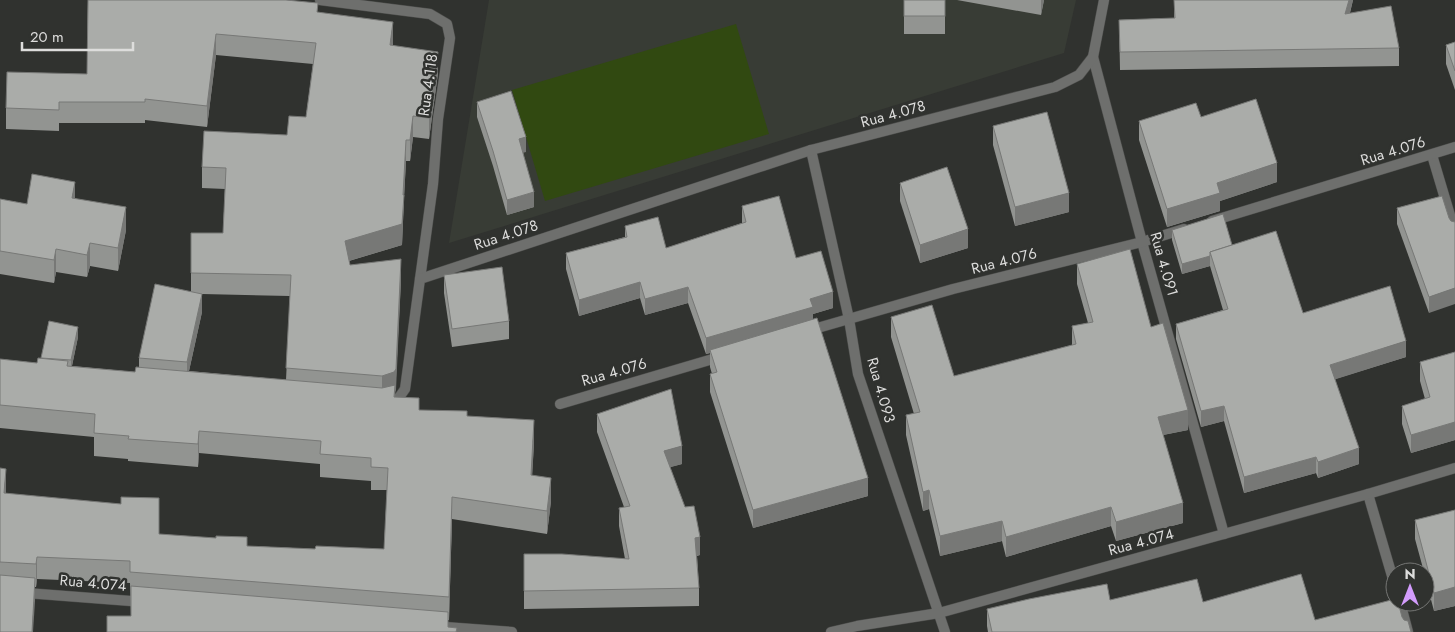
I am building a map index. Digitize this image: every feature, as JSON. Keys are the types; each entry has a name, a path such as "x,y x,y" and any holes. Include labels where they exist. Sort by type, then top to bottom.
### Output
{"street":[{"name":"Rua 4.118","path":"320,0 430,14 447,24 450,38 438,119 433,184 420,279"},
{"name":"Rua 4.091","path":"1104,0 1093,57 1142,242 1224,534"},
{"name":"Rua 4.078","path":"420,279 811,150 1055,87 1079,75 1093,57"},
{"name":"Rua 4.076","path":"793,335 952,289 1142,242 1455,147"},
{"name":"Rua 4.093","path":"811,150 850,319 858,374 945,632"},
{"path":"1432,155 1455,232"},
{"path":"374,403 383,404 398,399 405,390 420,279"},
{"name":"Rua 4.076","path":"560,404 737,352"},
{"name":"Rua 4.074","path":"831,632 939,613 1455,468"},
{"path":"1368,494 1388,562"},
{"name":"Rua 4.074","path":"0,591 159,604"},
{"path":"1403,612 1408,632"},
{"path":"436,626 512,632"}],"shaded area":[{"path":"489,0 1076,0 1064,53 449,243"}],"green space":[{"path":"736,24 769,134 545,201 512,90"}],"building":[{"path":"88,0 286,0 318,3 317,12 393,22 390,45 438,52 429,118 413,116 410,140 406,140 402,224 345,241 350,265 401,259 396,369 394,372 382,376 286,368 291,275 191,273 191,233 223,233 226,168 202,167 204,131 287,135 289,116 306,117 316,43 216,34 207,106 145,99 145,102 59,102 59,110 6,108 7,72 87,74"},
{"path":"904,0 945,0 945,16 904,16"},
{"path":"1174,0 1349,0 1345,14 1391,6 1399,48 1120,52 1119,20 1175,18"},
{"path":"1455,42 1455,71 1446,45"},
{"path":"511,91 526,137 519,139 534,192 507,200 477,102"},
{"path":"1256,99 1277,163 1217,183 1220,193 1167,209 1139,121 1196,103 1201,117"},
{"path":"1047,112 1069,193 1015,207 993,126"},
{"path":"947,167 968,229 920,245 900,183"},
{"path":"32,174 75,182 72,198 126,207 118,248 90,243 87,255 56,249 54,260 0,251 0,199 27,204"},
{"path":"779,196 796,258 821,251 833,292 810,299 813,307 706,338 688,287 645,299 640,282 579,300 566,253 627,237 625,226 658,217 666,248 746,222 742,206"},
{"path":"1442,196 1449,218 1455,222 1455,288 1429,297 1397,208"},
{"path":"1223,214 1232,245 1210,252 1210,256 1182,264 1172,230"},
{"path":"1276,231 1303,313 1390,286 1406,341 1330,365 1359,448 1318,462 1316,457 1244,477 1224,406 1201,411 1176,324 1228,309 1210,252"},
{"path":"1130,249 1151,327 1163,323 1188,410 1158,417 1183,503 1116,522 1111,507 1006,537 1002,521 940,536 929,490 923,492 906,415 920,412 891,317 932,305 954,376 1076,344 1072,326 1093,322 1077,264"},
{"path":"502,267 509,321 452,329 444,275"},
{"path":"155,284 202,294 187,362 139,358"},
{"path":"817,318 868,478 753,510 710,374 717,372 710,350"},
{"path":"49,321 78,327 71,360 41,358"},
{"path":"1455,352 1455,422 1411,435 1402,406 1430,397 1420,362"},
{"path":"38,358 68,361 67,366 135,372 136,367 382,388 395,385 394,397 419,398 419,410 467,411 467,416 534,420 531,475 551,478 547,511 452,497 449,597 130,572 130,561 37,557 36,564 0,562 0,468 6,469 4,493 121,504 121,497 159,498 159,534 216,538 216,536 247,537 247,546 315,549 316,546 384,549 388,468 371,467 371,458 320,454 321,441 199,431 198,444 128,439 129,436 94,433 95,414 0,405 0,359 37,363"},
{"path":"671,389 682,446 664,451 685,507 694,506 700,537 695,538 699,588 524,591 524,554 562,554 629,559 619,508 630,506 597,414"},
{"path":"1455,510 1455,587 1435,593 1435,562 1426,562 1415,520"},
{"path":"1301,574 1315,620 1385,602 1385,612 1401,612 1404,620 1408,621 1411,632 992,632 987,609 1107,584 1110,600 1197,579 1203,602"},
{"path":"0,575 35,578 32,632 0,632"},
{"path":"131,586 448,612 448,627 457,628 456,632 107,632 107,616 131,616"}]}
